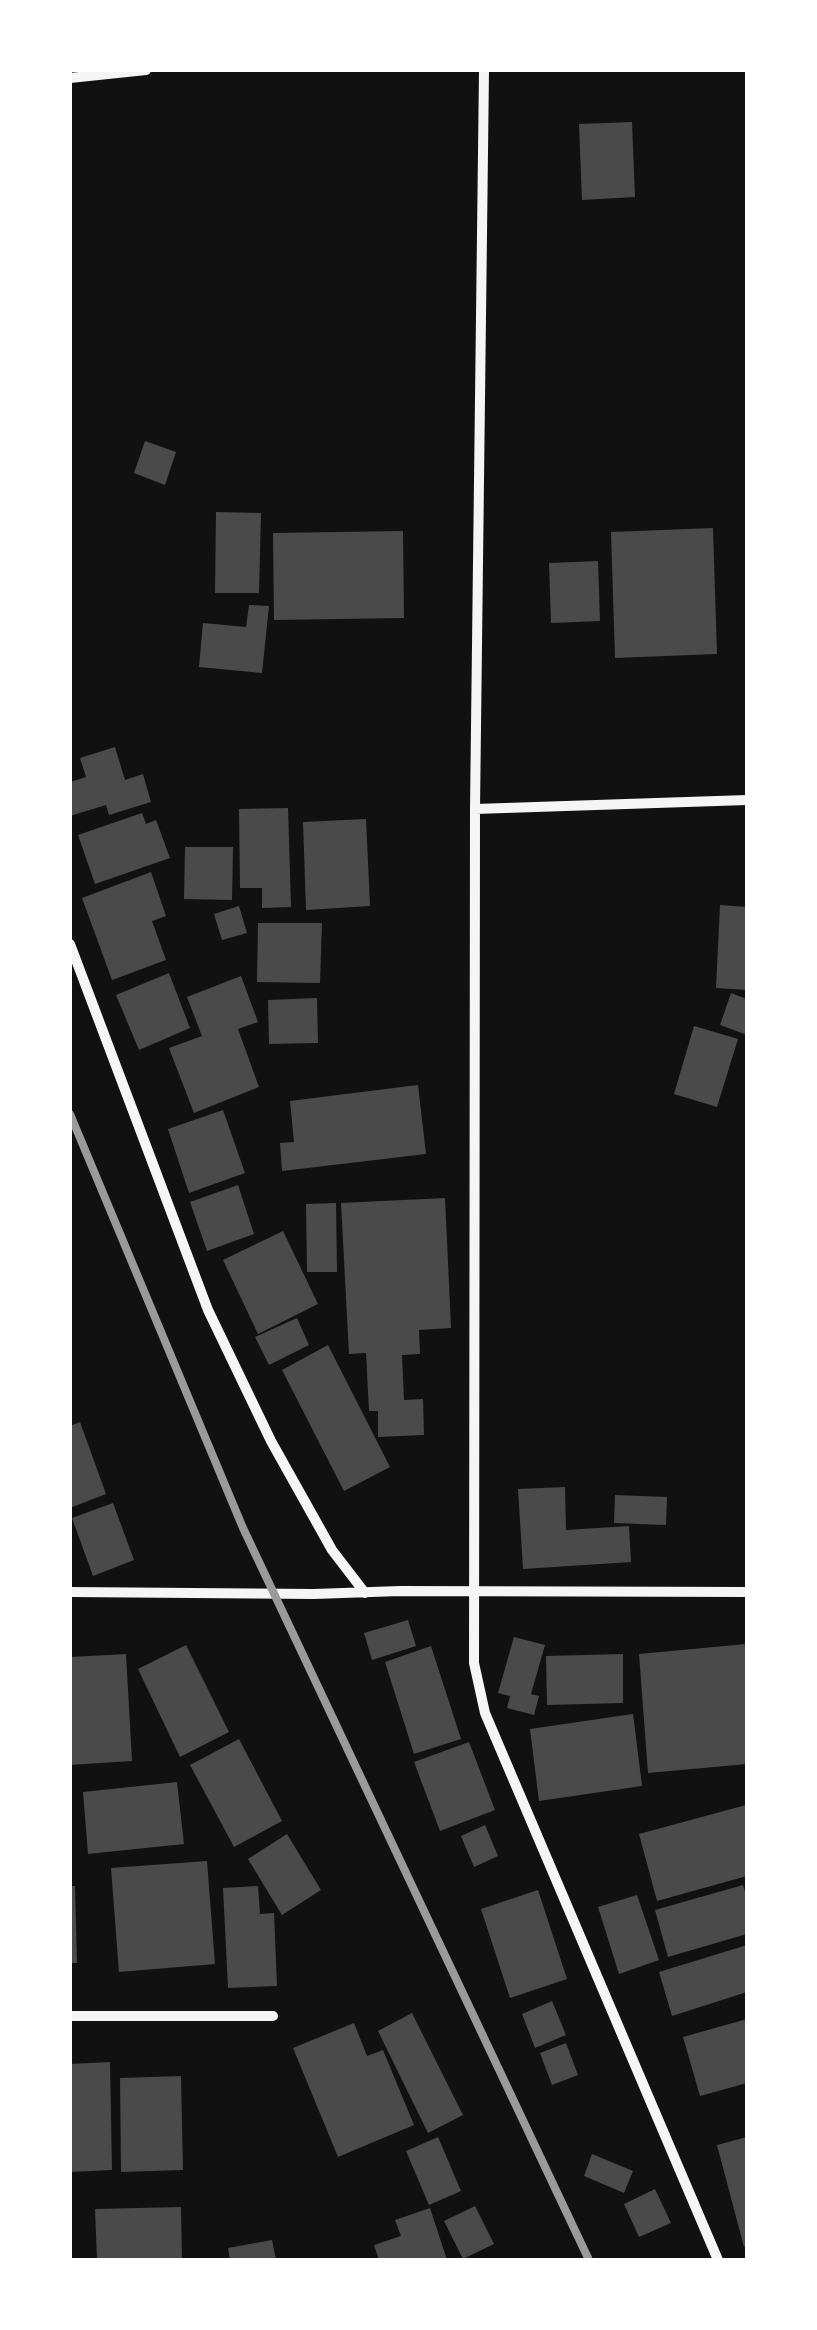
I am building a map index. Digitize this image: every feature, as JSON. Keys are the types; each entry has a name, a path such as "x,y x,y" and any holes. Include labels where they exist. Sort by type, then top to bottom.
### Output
{"street":[{"path":"70,78 146,70"},
{"path":"484,70 475,809 474,1663 485,1713 718,2260"},
{"path":"475,809 747,800"},
{"path":"70,944 208,1310 280,1457 332,1550 365,1593"},
{"path":"70,1592 747,1592"},
{"path":"70,2016 274,2016"}],"building":[{"path":"632,122 635,197 582,200 579,124"},
{"path":"145,441 176,452 165,485 134,473"},
{"path":"216,512 261,513 259,593 215,593"},
{"path":"713,528 717,654 615,658 611,532"},
{"path":"403,531 404,618 274,620 273,533"},
{"path":"598,561 600,621 551,623 549,563"},
{"path":"249,605 269,606 262,673 199,667 203,623 246,627"},
{"path":"115,747 125,780 143,774 151,802 109,815 106,805 70,816 70,782 86,777 80,758"},
{"path":"288,808 291,907 262,908 262,888 240,888 239,809"},
{"path":"142,813 146,824 156,820 170,858 95,884 78,835"},
{"path":"366,819 370,906 306,910 303,822"},
{"path":"185,847 233,847 232,900 184,899"},
{"path":"151,872 166,916 152,921 166,960 112,980 82,898"},
{"path":"720,905 747,907 747,990 716,988"},
{"path":"239,906 247,933 222,940 214,914"},
{"path":"258,923 322,923 320,983 257,982"},
{"path":"169,973 190,1028 139,1050 116,995"},
{"path":"241,976 258,1022 238,1029 259,1087 194,1113 169,1048 202,1036 187,997"},
{"path":"731,993 747,999 747,1035 720,1025"},
{"path":"317,998 318,1043 269,1044 268,1000"},
{"path":"694,1026 738,1039 717,1107 674,1094"},
{"path":"418,1085 426,1154 282,1171 280,1143 294,1142 290,1101"},
{"path":"223,1110 245,1173 189,1193 168,1129"},
{"path":"238,1185 254,1234 207,1251 190,1202"},
{"path":"445,1198 451,1328 419,1330 420,1354 402,1355 404,1400 423,1399 424,1435 378,1437 378,1411 369,1411 366,1353 349,1354 341,1203"},
{"path":"336,1203 337,1272 307,1272 306,1204"},
{"path":"283,1231 318,1304 258,1334 223,1260"},
{"path":"297,1318 309,1345 269,1365 255,1337"},
{"path":"328,1345 390,1467 344,1491 282,1370"},
{"path":"80,1422 106,1494 70,1508 70,1426"},
{"path":"565,1487 566,1530 629,1526 631,1562 523,1569 518,1489"},
{"path":"615,1495 667,1497 666,1525 614,1523"},
{"path":"113,1503 134,1560 93,1576 72,1518"},
{"path":"408,1620 416,1646 372,1660 364,1633"},
{"path":"514,1637 545,1645 531,1694 539,1696 534,1715 507,1708 510,1696 498,1693"},
{"path":"746,1644 747,1764 648,1773 639,1654"},
{"path":"186,1645 229,1732 180,1757 138,1669"},
{"path":"431,1646 461,1739 414,1754 385,1662"},
{"path":"126,1654 132,1761 70,1765 70,1657"},
{"path":"623,1654 623,1703 547,1705 546,1656"},
{"path":"633,1714 642,1786 539,1801 530,1729"},
{"path":"239,1739 282,1821 234,1847 190,1765"},
{"path":"469,1742 495,1810 440,1831 414,1762"},
{"path":"177,1782 184,1844 88,1854 83,1792"},
{"path":"746,1805 747,1876 657,1901 639,1834"},
{"path":"485,1825 498,1856 474,1867 461,1836"},
{"path":"287,1834 321,1890 282,1915 248,1859"},
{"path":"207,1861 215,1964 119,1972 111,1868"},
{"path":"743,1885 747,1934 668,1957 655,1910"},
{"path":"70,1886 75,1886 77,1963 70,1963"},
{"path":"258,1886 260,1914 274,1913 277,1986 228,1988 223,1888"},
{"path":"538,1890 567,1979 510,1998 481,1909"},
{"path":"637,1895 659,1960 619,1974 598,1907"},
{"path":"747,1945 747,1992 672,2016 659,1972"},
{"path":"552,2001 566,2035 535,2048 522,2014"},
{"path":"412,2013 463,2115 428,2133 378,2031"},
{"path":"747,2019 747,2083 700,2096 683,2037"},
{"path":"354,2023 367,2056 383,2050 414,2125 338,2157 293,2048"},
{"path":"566,2043 578,2075 552,2085 540,2053"},
{"path":"110,2062 112,2170 70,2172 70,2064"},
{"path":"181,2076 183,2170 121,2172 120,2078"},
{"path":"438,2137 461,2191 429,2205 406,2151"},
{"path":"747,2137 747,2246 744,2247 717,2145"},
{"path":"592,2154 633,2171 624,2193 584,2176"},
{"path":"655,2189 671,2223 639,2237 624,2204"},
{"path":"475,2206 494,2244 463,2259 444,2221"},
{"path":"181,2207 182,2260 97,2260 95,2209"},
{"path":"430,2208 447,2260 379,2260 374,2245 401,2236 395,2220"},
{"path":"272,2240 276,2260 230,2260 228,2248"}],"railway":[{"path":"70,1114 243,1528 589,2260"}]}
